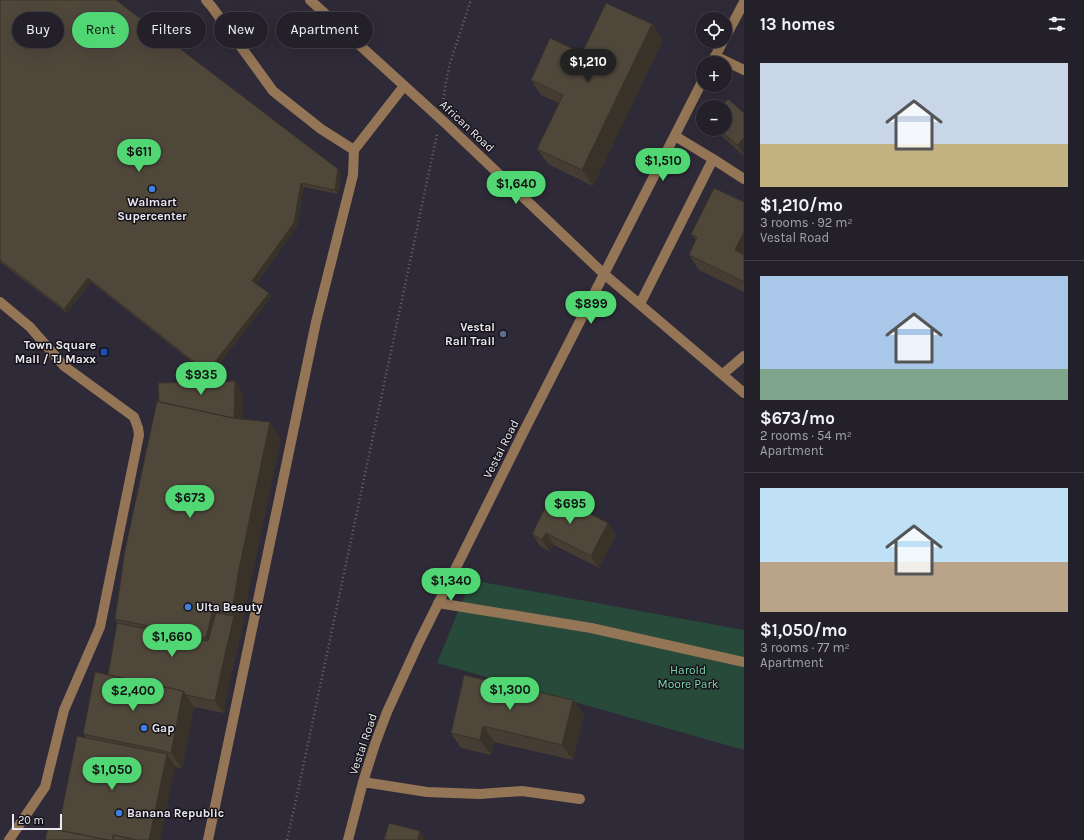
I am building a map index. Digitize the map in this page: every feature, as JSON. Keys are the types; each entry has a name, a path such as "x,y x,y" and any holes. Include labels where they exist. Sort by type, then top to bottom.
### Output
{"street":[{"path":"206,0 273,91 321,129 354,150"},
{"name":"African Road","path":"310,0 440,118 604,274 744,393"},
{"path":"732,25 744,2"},
{"path":"732,66 744,70"},
{"path":"208,840 316,322 353,175 354,150 404,86"},
{"name":"Vestal Road","path":"348,840 363,782 387,712 438,603 523,433 697,92"},
{"path":"675,136 744,179"},
{"path":"640,304 714,159"},
{"path":"0,302 30,327 64,366 134,417 139,435 100,627 64,710 44,788 9,840"},
{"path":"723,374 744,356"},
{"path":"438,603 591,628 744,662"},
{"path":"363,782 427,792 480,794 522,791 580,799"}],"path":[{"path":"287,840 445,97 450,63 471,0"}],"green space":[{"name":"Harold Moore Park","path":"471,580 744,630 744,750 437,663"}],"building":[{"name":"Walmart Supercenter","path":"0,0 116,0 137,16 137,48 179,48 338,169 335,190 301,183 294,223 252,281 269,293 207,372 88,278 64,309 0,260"},
{"path":"606,3 652,24 582,170 537,149 563,95 531,80 550,38 582,53"},
{"path":"732,102 744,113 744,138 737,145 727,136 732,136"},
{"path":"714,188 744,202 744,232 735,250 744,255 744,282 689,255 697,237 691,234"},
{"path":"235,381 234,418 159,402 158,383"},
{"path":"157,401 232,418 270,422 238,574 232,613 213,609 206,638 115,619 125,550"},
{"path":"552,494 608,523 591,556 546,533 542,540 532,534"},
{"path":"216,613 234,616 215,701 186,695 183,691 108,675 117,623 208,641"},
{"name":"Gap","path":"95,672 183,691 171,753 83,734"},
{"path":"464,675 573,700 562,745 483,726 480,740 451,733"},
{"path":"77,736 167,754 149,840 137,840 113,835 113,840 108,840 58,830"},
{"path":"389,823 420,831 418,840 384,840"},
{"path":"48,828 108,840 45,840"},
{"path":"113,835 137,840 113,840"}],"place":[{"name":"Walmart Supercenter","path":"152,189"},
{"name":"Vestal Rail Trail","path":"503,334"},
{"name":"Town Square Mall / TJ Maxx","path":"104,352"},
{"name":"Ulta Beauty","path":"188,607"},
{"name":"Gap","path":"144,728"},
{"name":"Banana Republic","path":"119,813"}]}
